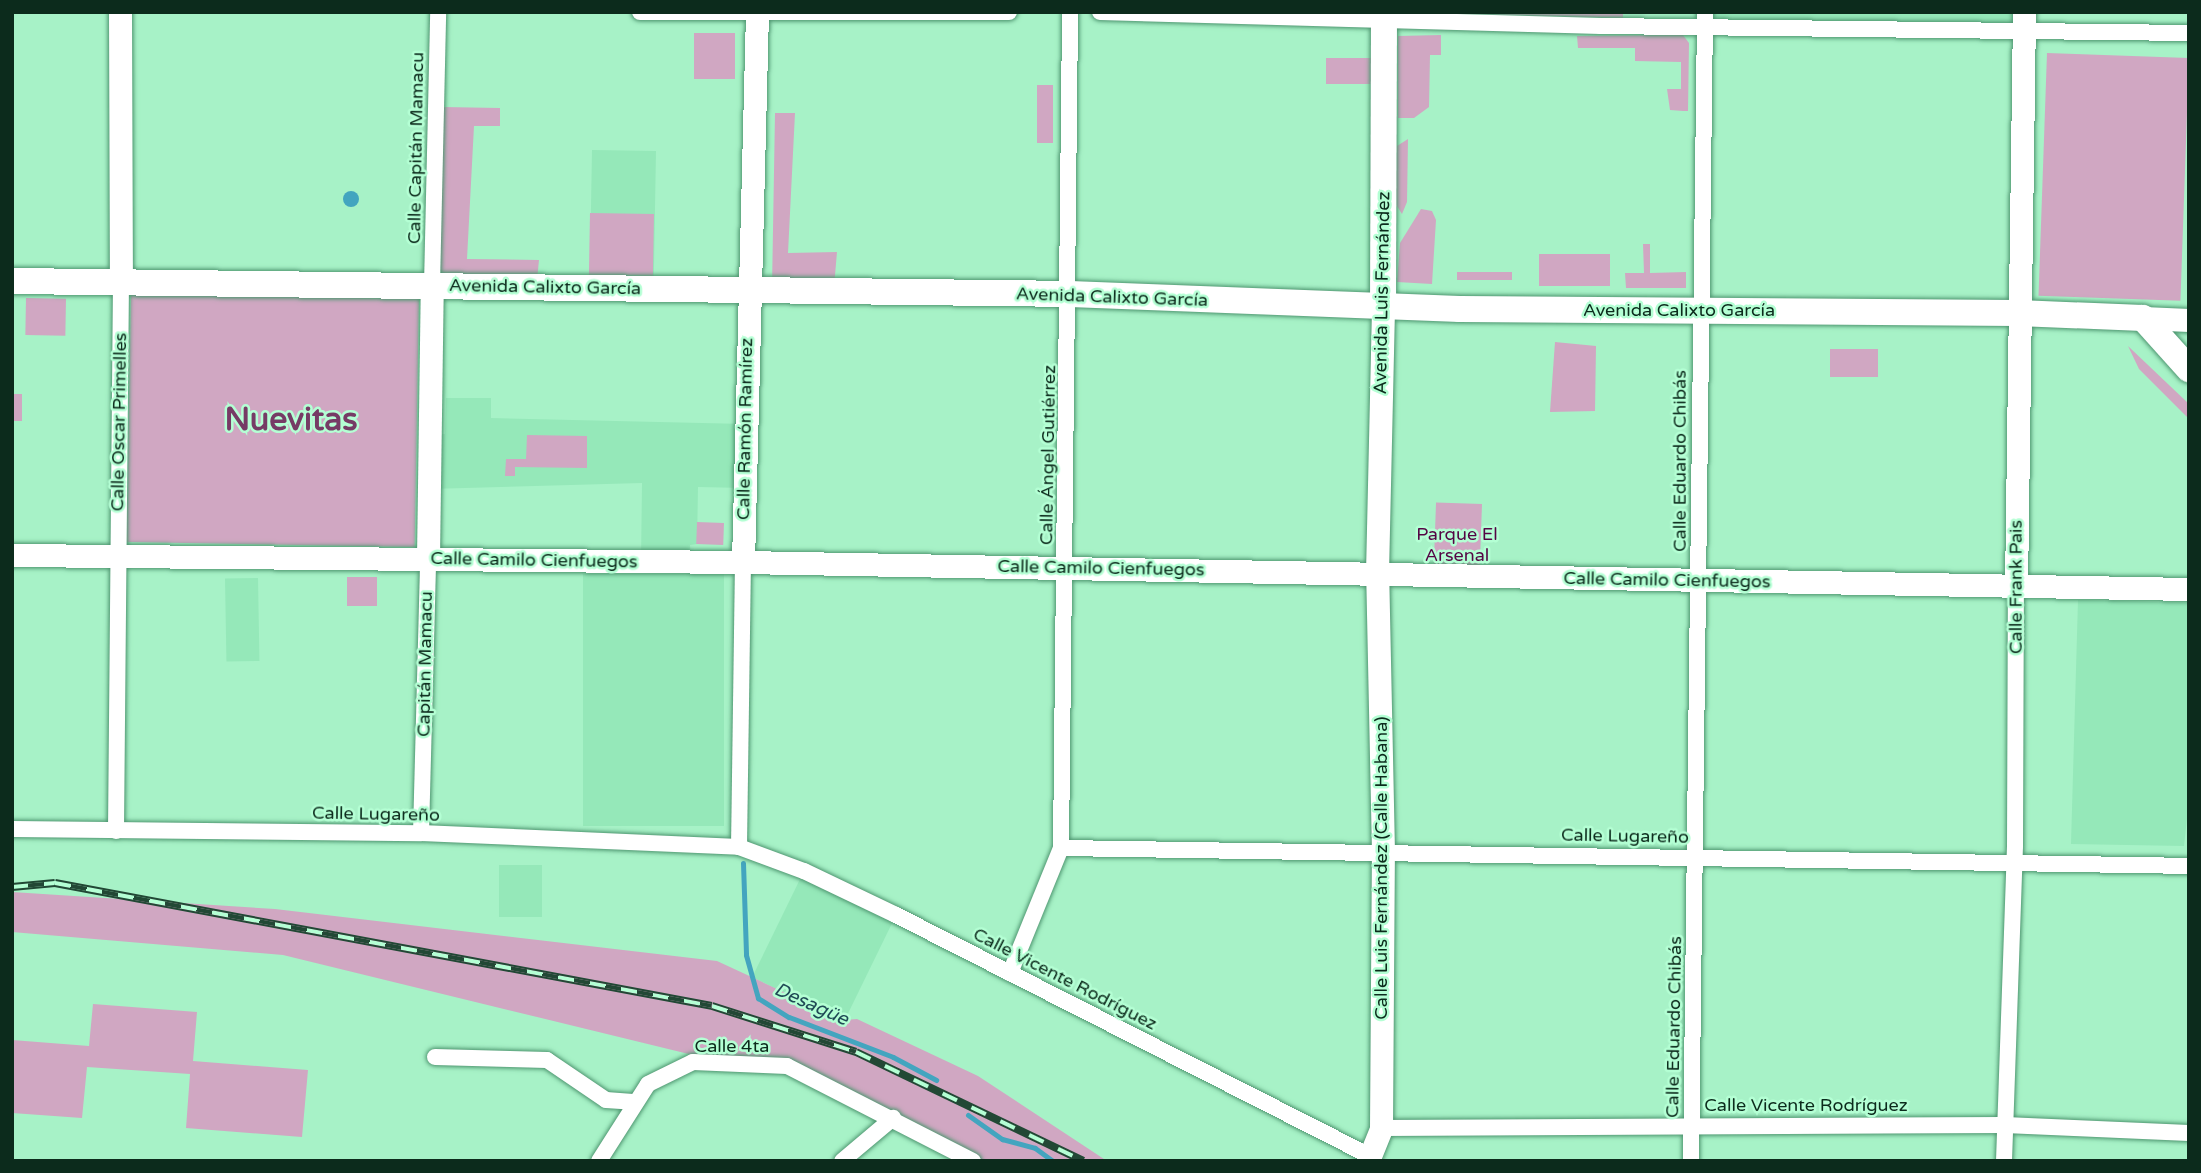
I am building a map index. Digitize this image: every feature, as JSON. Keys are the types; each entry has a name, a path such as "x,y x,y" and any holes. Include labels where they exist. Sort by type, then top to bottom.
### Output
{"main road":[{"name":"Calle Oscar Primelles","path":"120,12 121,282"},
{"name":"Calle Ramón Ramírez","path":"743,562 747,291 757,13"},
{"name":"Avenida Luis Fernández","path":"1377,573 1383,306 1384,15"},
{"name":"Calle Frank Pais","path":"2016,587 2024,20"},
{"name":"Avenida Calixto García","path":"12,281 1070,294 1383,306 2018,313 2143,318"},
{"name":"Capitán Mamacu","path":"428,558 432,285"},
{"path":"2143,318 2189,320"},
{"path":"2143,318 2189,369"},
{"name":"Calle Camilo Cienfuegos","path":"12,555 743,562 2189,589"},
{"name":"Calle Luis Fernández (Calle Habana)","path":"1368,1158 1381,1128 1383,852 1377,573"}],"street":[{"name":"Calle Capitán Mamacu","path":"432,285 438,12"},
{"path":"640,12 1009,12"},
{"name":"Calle Ángel Gutiérrez","path":"1010,973 1061,848 1070,294 1070,12"},
{"path":"1100,12 2024,20 2189,33"},
{"name":"Calle Eduardo Chibás","path":"1691,1161 1705,19"},
{"name":"Calle Oscar Primelles","path":"116,831 121,282"},
{"name":"Capitán Mamacu","path":"421,833 428,558"},
{"name":"Calle Ramón Ramírez","path":"739,847 743,562"},
{"name":"Calle Frank Pais","path":"2004,1161 2014,861 2016,587"},
{"name":"Calle Lugareño","path":"12,829 421,833 739,847"},
{"name":"Calle Vicente Rodríguez","path":"739,847 804,871 1010,973 1368,1158"},
{"name":"Calle Lugareño","path":"1061,848 2014,861 2189,866"},
{"path":"435,1057 547,1060 606,1100 633,1102"},
{"name":"Calle 4ta","path":"599,1161 633,1102 648,1084 693,1062 787,1066 973,1161"},
{"path":"842,1161 893,1118"},
{"name":"Calle Vicente Rodríguez","path":"1381,1128 1691,1124 2005,1125 2189,1133"}],"shaded area":[{"path":"1705,12 2024,12 2024,27 1705,27"},
{"path":"592,150 656,151 654,276 590,275"},
{"path":"446,398 491,398 491,418 745,424 745,488 698,487 697,544 690,545 689,561 641,562 642,483 429,489 430,434 445,434"},
{"path":"583,574 724,574 724,826 583,826"},
{"path":"258,578 259,661 226,662 225,579"},
{"path":"2078,600 2189,603 2189,800 2184,846 2071,844"},
{"path":"499,865 542,865 542,917 499,917"},
{"path":"804,871 896,916 844,1022 752,977"}],"green space":[{"path":"1392,12 1623,12 1623,18"},
{"path":"694,33 735,33 735,79 694,79"},
{"path":"1441,35 1441,55 1430,55 1429,107 1414,118 1398,118 1398,36"},
{"path":"1683,35 1689,43 1688,111 1670,110 1667,89 1681,89 1681,62 1635,61 1635,48 1578,48 1577,36"},
{"path":"2047,53 2189,58 2180,301 2039,296"},
{"path":"1326,58 1372,58 1372,84 1326,84"},
{"path":"1037,85 1053,85 1053,143 1037,143"},
{"path":"443,107 500,108 500,126 474,126 467,259 539,260 537,280 440,277"},
{"path":"775,113 795,113 788,253 837,252 834,287 772,288"},
{"path":"1408,139 1407,202 1402,214 1395,203 1397,146"},
{"path":"1421,209 1432,211 1436,220 1432,284 1397,282 1400,243"},
{"path":"590,213 654,214 653,276 589,275"},
{"path":"1643,244 1650,244 1650,273 1686,272 1686,288 1626,288 1625,273 1644,273"},
{"path":"1539,254 1610,254 1610,286 1539,286"},
{"path":"1457,272 1512,272 1512,280 1457,280"},
{"path":"131,294 419,299 415,547 127,542"},
{"path":"26,298 66,299 65,336 25,335"},
{"path":"1555,342 1596,346 1595,411 1550,412"},
{"path":"2128,346 2189,404 2189,419 2139,369"},
{"path":"1830,349 1878,349 1878,377 1830,377"},
{"path":"12,394 22,394 22,421 12,421"},
{"path":"527,435 587,436 587,468 515,467 515,476 505,476 506,459 526,459"},
{"name":"Parque El Arsenal","path":"1436,502 1482,504 1480,574 1434,572"},
{"path":"697,522 724,523 723,545 696,544"},
{"path":"347,577 377,577 377,606 347,606"},
{"path":"12,892 275,909 717,961 844,1020 857,1019 978,1076 1107,1161 985,1161 786,1062 701,1057 283,955 12,932"},
{"path":"93,1004 197,1012 193,1061 308,1070 302,1137 186,1128 190,1074 87,1067 82,1118 12,1113 12,1040 89,1046"}],"water":[{"path":"351,191 359,199 351,207 343,199"}],"waterway":[{"name":"Desagüe","path":"743,863 746,955 758,998 789,1017 893,1057 936,1080"},
{"name":"Desagüe","path":"968,1115 1002,1139 1035,1148 1053,1161"}],"railway":[{"path":"12,887 55,883 712,1006 856,1052 1083,1161"}],"district":[{"name":"Nuevitas","path":"291,420"}]}
